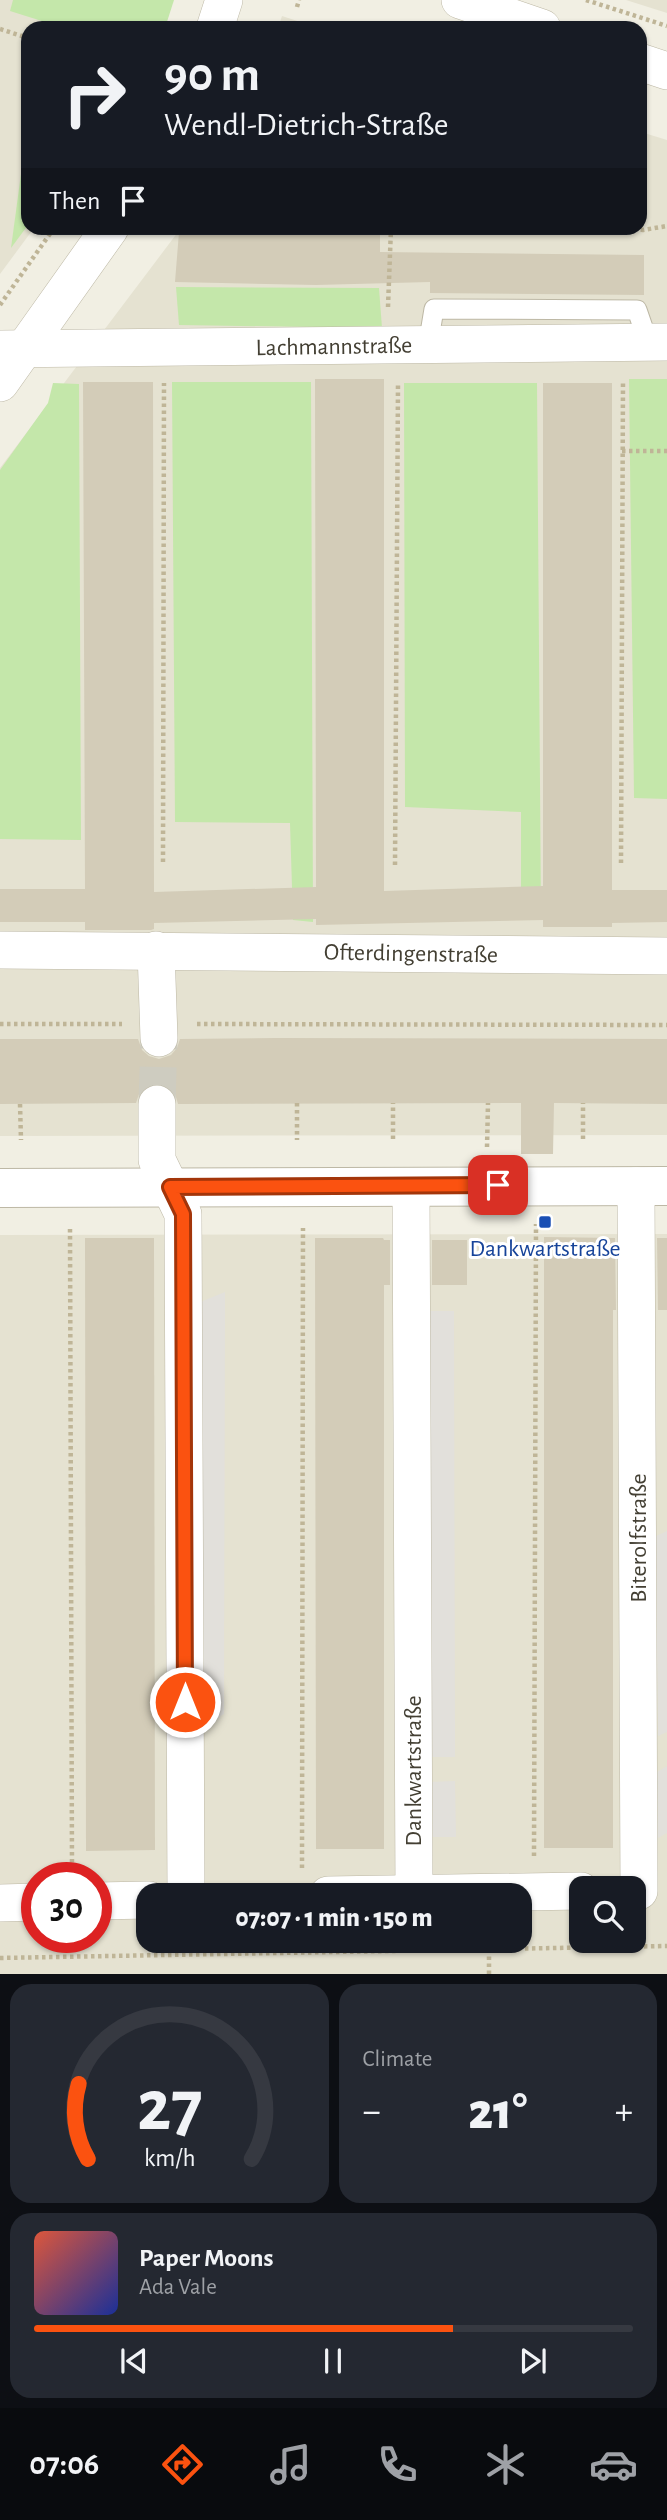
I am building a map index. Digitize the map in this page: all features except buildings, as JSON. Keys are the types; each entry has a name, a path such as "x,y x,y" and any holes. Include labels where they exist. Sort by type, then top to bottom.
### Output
{"street":[{"path":"217,21 224,0"},
{"path":"460,0 522,21"},
{"path":"647,64 667,71"},
{"path":"0,383 12,349 104,235"},
{"name":"Lachmannstraße","path":"12,349 646,342"},
{"name":"Ofterdingenstraße","path":"0,950 667,956"},
{"path":"156,950 159,1031"},
{"path":"157,1104 157,1160 183,1214 186,1883"},
{"path":"0,1188 651,1186"},
{"name":"Biterolfstraße","path":"647,1891 651,1186"},
{"name":"Dankwartstraße","path":"411,1187 414,1883"},
{"path":"534,1892 569,1891"},
{"path":"112,1901 136,1900"},
{"path":"0,1903 21,1902"}],"path":[{"path":"297,7 299,0"},
{"path":"586,0 667,26"},
{"path":"0,29 21,36"},
{"path":"647,229 667,226"},
{"path":"0,305 49,235"},
{"path":"392,235 404,345 396,865"},
{"path":"621,863 622,451 646,342"},
{"path":"163,862 164,376"},
{"path":"622,451 667,452"},
{"path":"0,1024 159,1031 667,1026"},
{"path":"393,1103 393,1139"},
{"path":"488,1103 488,1150"},
{"path":"583,1103 583,1139"},
{"path":"20,1104 21,1140"},
{"path":"297,1104 297,1140"},
{"path":"534,1892 536,1219"},
{"path":"302,1869 303,1228"},
{"path":"70,1229 72,1862"},
{"path":"532,1949 667,1946"},
{"path":"0,1958 306,1953"},
{"path":"489,1953 489,1974"}],"shaded area":[{"path":"0,0 168,0 161,21 21,21 21,235 29,235 0,274"},
{"path":"626,0 667,0 667,13"},
{"path":"282,16 297,21 280,21"},
{"path":"647,134 667,140 667,1135 0,1136 0,468 176,235 647,235"},
{"path":"667,1234 667,1974 0,1974 0,1235"},
{"path":"225,1292 224,1714 197,1730 198,1303"},
{"path":"427,1311 454,1311 455,1757 428,1757"},
{"path":"667,1531 667,1732 658,1736 656,1536"},
{"path":"667,1766 667,1833 656,1839 657,1772"},
{"path":"455,1781 456,1837 428,1837 427,1782"}],"green space":[{"path":"13,0 174,0 167,21 42,21 10,11"},
{"path":"21,174 21,234 11,248"},
{"path":"176,287 379,288 382,328 179,325"},
{"path":"629,379 667,379 667,799 634,798"},
{"path":"172,382 311,382 313,922 293,920 290,823 175,822"},
{"path":"53,383 79,384 81,840 0,839 0,470 48,403"},
{"path":"404,383 537,383 541,917 521,916 521,812 405,807"}],"tunnel":[{"path":"157,1104 159,1038"}],"place":[{"name":"Dankwartstraße","path":"545,1222"}],"route":[{"path":"185,1702 183,1214 170,1187 498,1185"}]}
